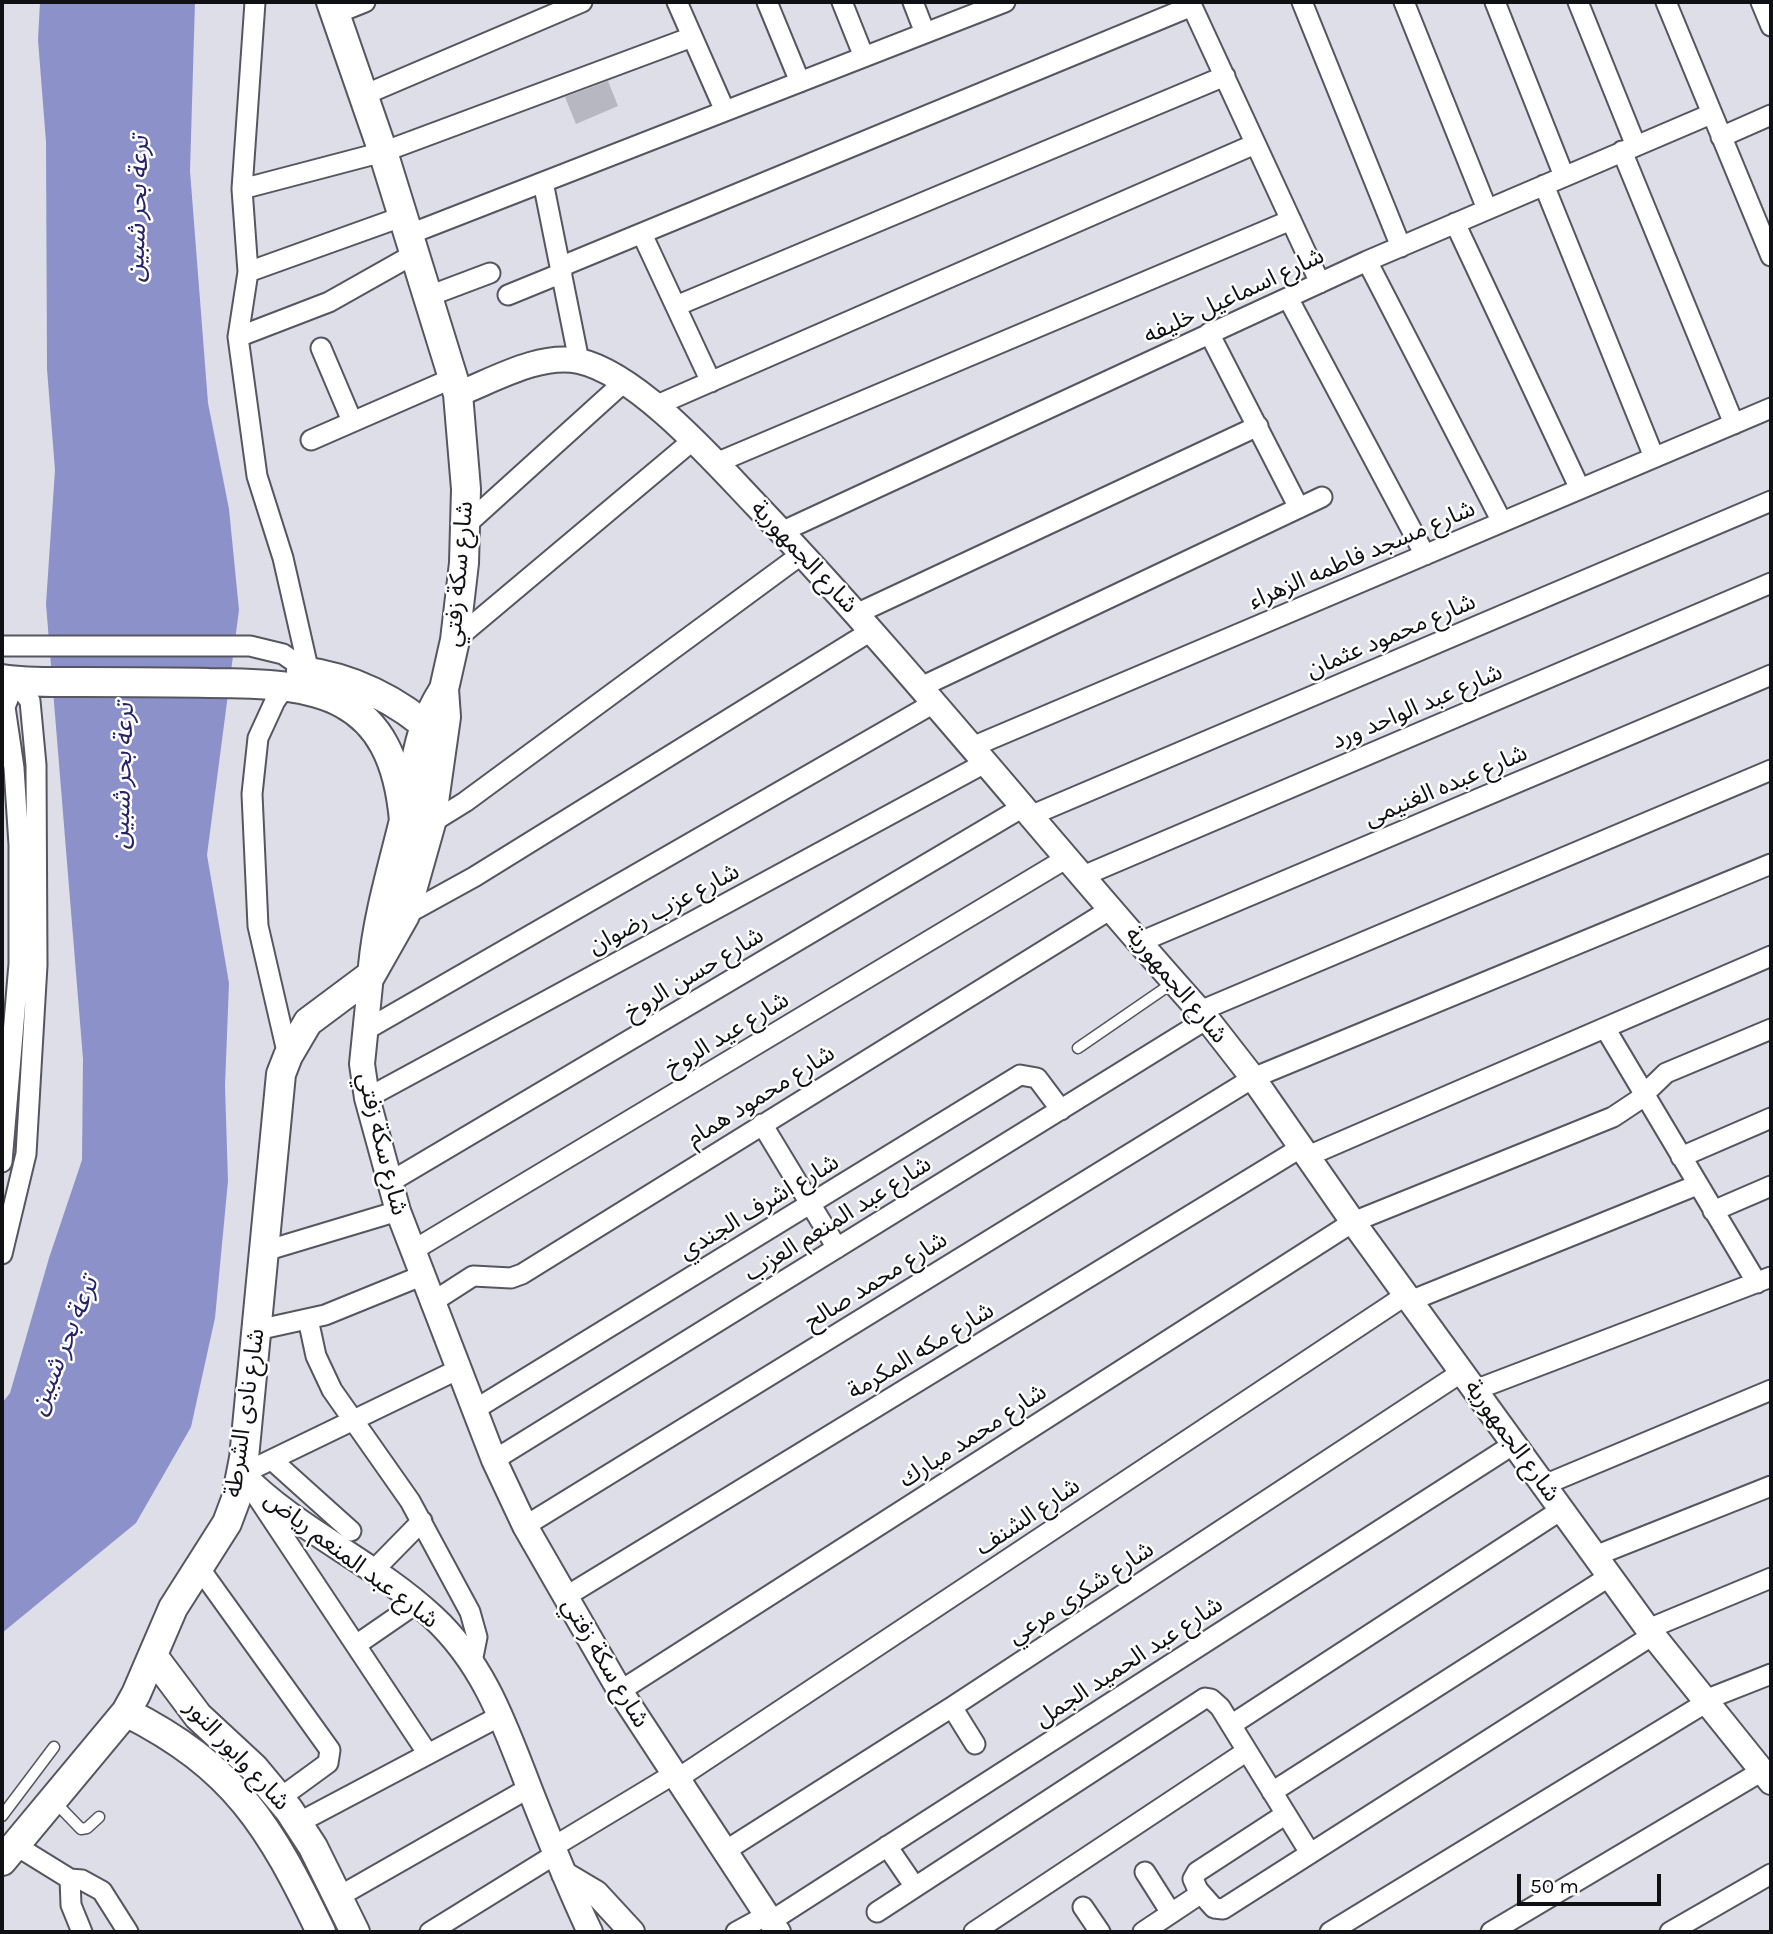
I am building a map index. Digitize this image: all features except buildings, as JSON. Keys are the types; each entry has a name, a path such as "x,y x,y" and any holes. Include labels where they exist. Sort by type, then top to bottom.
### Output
{"main road":[{"name":"شارع سكة زفتي","path":"333,8 410,234 456,386 466,489 466,525 455,640 444,689 446,717 433,733 417,822 405,915 372,975"},
{"path":"298,678 348,707 379,736 417,822 377,927 372,975"},
{"path":"18,681 251,683 298,678 360,687 392,702 433,733"},
{"name":"شارع نادى الشرطة","path":"8,1853 126,1712 173,1608 227,1523 242,1474 278,1092 288,1056 308,1021 372,975"},
{"name":"شارع وابور النور","path":"153,1656 198,1716 254,1768 280,1798 298,1823 355,1932"},
{"name":"شارع وابور النور","path":"126,1712 193,1752 241,1794 278,1846 321,1932"}],"street":[{"path":"255,2 242,189 248,272 238,337 257,476 283,558 298,678"},
{"path":"333,8 365,2"},
{"path":"364,95 582,2"},
{"path":"677,2 725,111"},
{"path":"767,2 800,82"},
{"path":"842,2 864,57"},
{"path":"913,2 925,33"},
{"path":"1303,2 1401,247"},
{"path":"1404,2 1487,209"},
{"path":"1495,2 1564,176"},
{"path":"1578,2 1629,148 1734,424"},
{"path":"1666,2 1771,256"},
{"path":"1761,2 1771,26"},
{"path":"248,272 410,234 995,4"},
{"path":"508,295 642,234 1191,4 1320,283"},
{"path":"242,189 383,152 692,37"},
{"path":"676,306 1225,76"},
{"name":"شارع اسماعيل خليفه","path":"781,532 1367,261 1711,114"},
{"path":"1721,137 1771,115"},
{"path":"655,406 1255,144"},
{"path":"543,182 579,361"},
{"path":"1544,185 1654,457"},
{"path":"716,463 1291,220"},
{"path":"1455,223 1580,489"},
{"path":"238,337 329,302 410,234"},
{"path":"642,234 710,382"},
{"path":"1367,261 1502,522"},
{"path":"429,296 490,273"},
{"path":"1288,298 1425,555"},
{"path":"1209,333 1299,508"},
{"path":"321,348 352,421"},
{"name":"شارع الجمهورية","path":"456,386 544,362 579,361 624,382 655,406 716,463 802,554 928,695 1203,1015 1253,1078 1353,1222 1651,1632 1706,1701 1765,1768"},
{"path":"466,525 624,382"},
{"path":"311,440 352,421 456,386"},
{"name":"شارع مسجد فاطمه الزهراء","path":"978,755 1425,555 1771,408"},
{"path":"405,915 474,877 863,623 1258,426"},
{"path":"455,640 692,441"},
{"path":"364,1031 928,695 1322,497"},
{"name":"شارع محمود عثمان","path":"1026,811 1771,501"},
{"path":"417,822 465,802 802,554"},
{"name":"شارع عبد الواحد ورد","path":"1075,867 1771,583"},
{"path":"2,646 250,646 282,654 298,678"},
{"name":"شارع عبده الغنيمى","path":"1140,942 1771,675"},
{"path":"288,1056 258,926 252,794 258,738 275,701 298,678"},
{"path":"2,1162 19,964 19,845 14,768 5,725 5,707 18,681"},
{"path":"2,1254 26,1154 37,965 36,765 30,701 18,681"},
{"name":"شارع عزب رضوان","path":"367,1098 978,755"},
{"name":"شارع عبد المنعم العزب","path":"494,1460 1061,1110 1203,1015 1771,770"},
{"name":"شارع حسن الروخ","path":"390,1182 1026,811"},
{"name":"شارع محمد صالح","path":"525,1526 1253,1078 1771,864"},
{"name":"شارع عيد الروخ","path":"412,1251 1075,867"},
{"name":"شارع محمود همام","path":"431,1303 474,1276 511,1278 522,1274 1111,909"},
{"name":"شارع مكه المكرمة","path":"565,1597 1305,1151 1605,1028 1771,956"},
{"name":"شارع سكة زفتي","path":"372,975 362,1064 367,1098 398,1211 412,1251 494,1460 525,1526 620,1691 772,1922"},
{"path":"1605,1028 1713,1211 1764,1280"},
{"name":"شارع محمد مبارك","path":"620,1691 1353,1222 1613,1117 1643,1095 1666,1073 1771,1029"},
{"name":"شارع اشرف الجندي","path":"474,1410 1020,1075 1037,1078 1061,1110"},
{"path":"1681,1157 1771,1118"},
{"path":"762,1124 837,1248"},
{"name":"شارع الشنف","path":"430,1932 558,1859 676,1777 1408,1298 1698,1185"},
{"path":"1713,1211 1771,1186"},
{"path":"265,1251 398,1211"},
{"path":"257,1331 308,1320 358,1304 421,1276"},
{"name":"شارع شكرى مرعي","path":"725,1851 1468,1381 1764,1280"},
{"path":"308,1320 323,1373 422,1521 475,1624 476,1650 472,1662"},
{"path":"428,1754 242,1474 457,1370"},
{"path":"1544,1485 1771,1390"},
{"name":"شارع عبد الحميد الجمل","path":"736,1932 772,1922 1514,1444"},
{"path":"272,1460 351,1531"},
{"name":"شارع عبد المنعم رياض","path":"242,1474 275,1505 416,1603 446,1630 472,1662 502,1715 587,1931"},
{"path":"1595,1556 1771,1486"},
{"path":"1231,1725 1561,1510"},
{"path":"373,1571 422,1521"},
{"path":"200,1569 330,1750 328,1763 280,1798"},
{"path":"1272,1792 1610,1576"},
{"path":"1286,1814 1197,1872 1193,1879 1212,1907 1221,1909 1651,1632 1771,1578"},
{"path":"356,1645 416,1603"},
{"path":"1330,1932 1706,1701 1771,1674"},
{"path":"877,1912 1199,1699 1211,1699 1220,1707 1310,1853"},
{"path":"952,1707 975,1744"},
{"path":"298,1823 502,1715"},
{"path":"974,1932 1247,1751"},
{"path":"1491,1932 1765,1768"},
{"path":"338,1897 529,1788"},
{"path":"887,1846 915,1887"},
{"path":"8,1853 70,1879 82,1880 102,1891 128,1932"},
{"path":"558,1859 596,1893 632,1932"},
{"path":"1145,1872 1171,1913"},
{"path":"1670,1932 1771,1874"},
{"path":"70,1879 71,1905 82,1932"},
{"path":"1143,1932 1197,1896 1198,1890"},
{"path":"1083,1907 1100,1932"}],"lane":[{"path":"1078,1048 1174,981"},
{"path":"2,1816 54,1747"},
{"path":"52,1799 83,1830 99,1817"}],"water":[{"name":"ترعة بحر شبين","path":"40,2 195,2 190,171 208,403 229,509 239,610 207,855 229,983 225,1086 228,1181 215,1318 191,1427 136,1523 2,1633 2,1403 10,1393 49,1258 82,1160 83,1059 46,604 55,470 47,369 46,142 38,40"}]}
